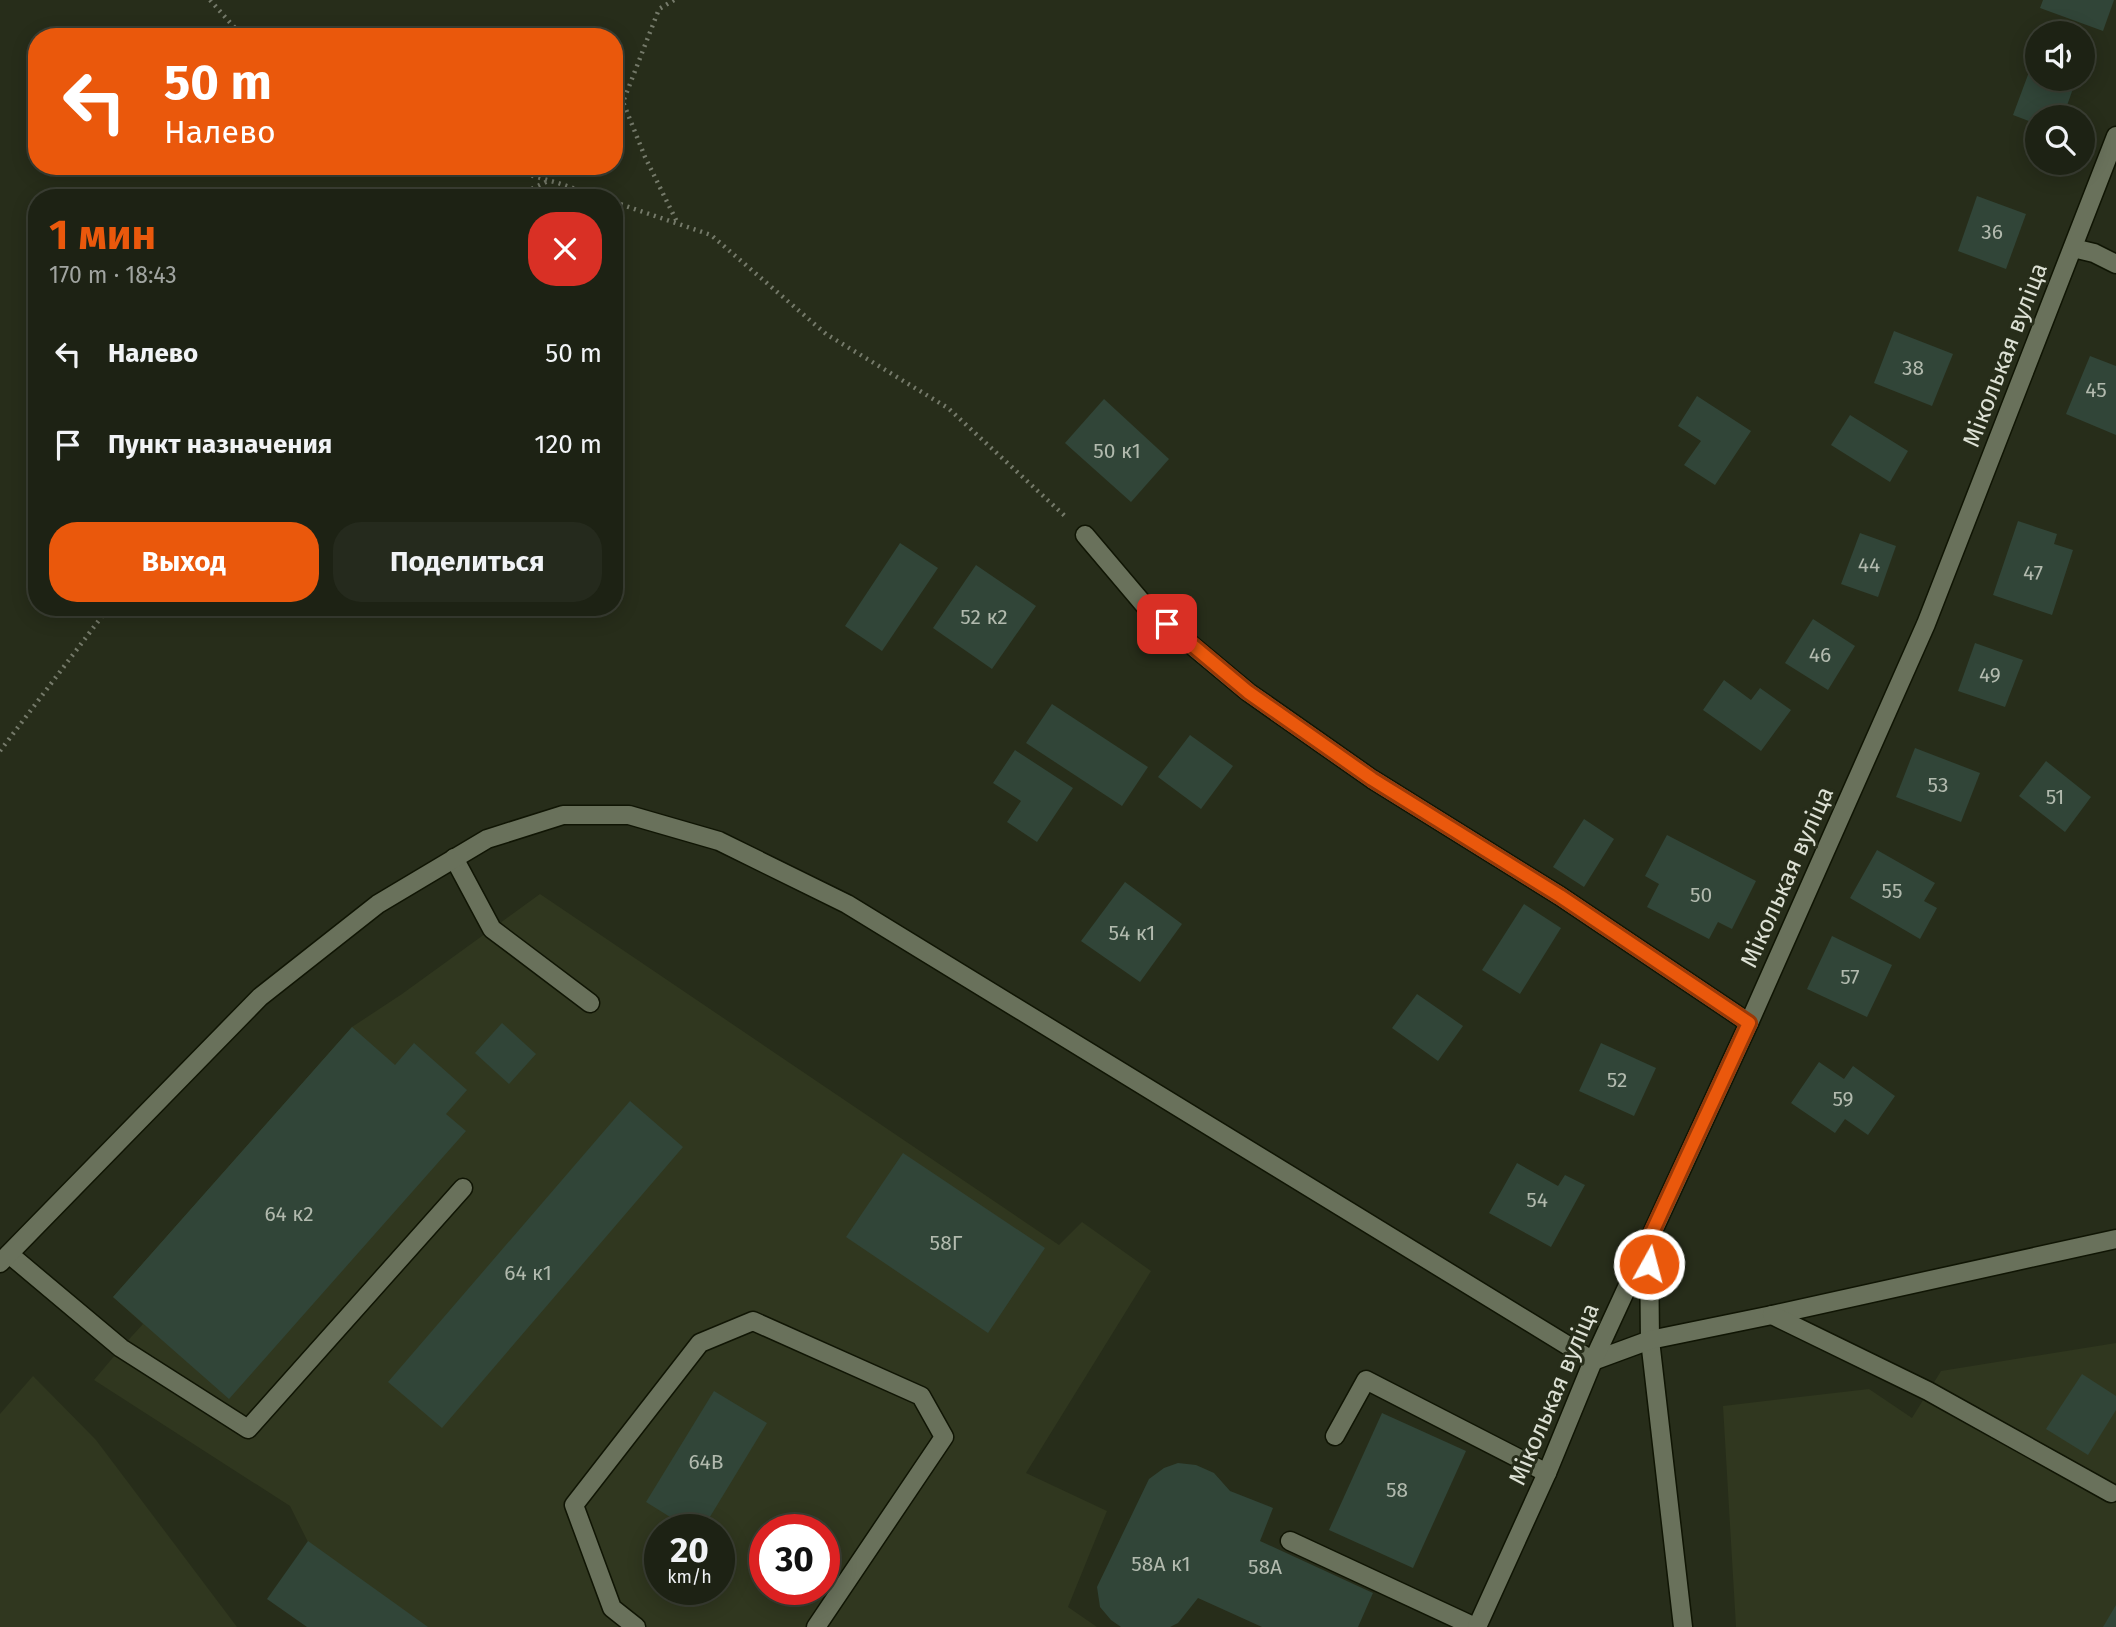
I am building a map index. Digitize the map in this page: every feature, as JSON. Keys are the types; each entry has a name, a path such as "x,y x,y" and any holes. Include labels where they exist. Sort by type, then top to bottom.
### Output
{"street":[{"name":"Міколькая вуліца","path":"1476,1627 1547,1473 1593,1361 1749,1023 1926,624 2116,136"},
{"path":"2073,248 2094,253 2116,264"},
{"path":"1085,535 1146,607 1248,692 1372,779 1560,896 1749,1023"},
{"path":"463,1188 248,1429 121,1348 4,1259 260,997 378,904 454,858 487,839 563,815 629,815 719,841 847,904 1593,1361 1650,1340 2116,1239"},
{"path":"454,858 492,929 590,1003"},
{"path":"1649,1239 1650,1340 1684,1627"},
{"path":"1772,1315 1928,1391 2111,1493"},
{"path":"636,1627 612,1608 574,1505 700,1343 753,1321 921,1396 944,1437 816,1627"},
{"path":"1335,1436 1366,1380 1547,1473"},
{"path":"1290,1541 1476,1627"}],"path":[{"path":"210,0 235,28"},
{"path":"674,0 659,9 623,102 645,157 678,224"},
{"path":"530,175 575,189"},
{"path":"530,189 548,180"},
{"path":"623,205 711,235 826,334 948,408 1085,535"},
{"path":"0,751 102,616"}],"shaded area":[{"path":"540,894 1059,1245 1082,1222 1151,1271 1026,1473 1107,1511 1068,1607 1097,1627 307,1627 308,1542 290,1506 94,1380 143,1324 113,1297 352,1027"},
{"path":"2116,1343 2116,1627 1736,1627 1723,1406 1869,1389 1912,1418 1941,1371"},
{"path":"33,1376 96,1440 237,1627 0,1627 0,1414"}],"building":[{"path":"2043,0 2114,0 2103,31 2095,28 2095,21 2076,21 2040,8"},
{"path":"2025,83 2025,91 2072,91 2067,105 2025,105 2025,120 2013,115"},
{"path":"1977,196 2026,214 2006,269 1958,251"},
{"path":"1894,331 1953,354 1932,406 1874,383"},
{"path":"2090,356 2116,366 2116,435 2066,414"},
{"path":"1697,396 1751,431 1715,485 1684,465 1701,441 1678,426"},
{"path":"1104,399 1169,459 1131,502 1065,443"},
{"path":"1850,415 1908,451 1890,482 1831,445"},
{"path":"2018,521 2057,534 2054,544 2073,550 2052,615 1993,595"},
{"path":"1860,533 1896,546 1878,597 1841,584"},
{"path":"900,543 938,568 882,651 845,626"},
{"path":"976,565 1036,606 992,669 933,628"},
{"path":"1813,619 1855,646 1828,690 1785,663"},
{"path":"1975,643 2023,660 2005,707 1958,691"},
{"path":"1724,680 1751,700 1760,688 1791,710 1761,751 1703,710"},
{"path":"1052,704 1148,767 1122,806 1026,743"},
{"path":"1190,735 1233,766 1201,809 1158,777"},
{"path":"1915,748 1980,773 1961,822 1896,797"},
{"path":"1015,750 1073,788 1037,842 1007,822 1021,801 993,783"},
{"path":"2046,761 2091,797 2065,832 2019,796"},
{"path":"1584,819 1614,839 1584,887 1553,867"},
{"path":"1667,835 1756,881 1732,929 1718,922 1709,939 1647,907 1659,884 1645,876"},
{"path":"1877,850 1935,883 1924,901 1937,908 1920,939 1850,898"},
{"path":"1125,882 1182,924 1140,982 1081,941"},
{"path":"1524,904 1561,928 1520,994 1482,970"},
{"path":"1832,936 1892,965 1867,1017 1807,989"},
{"path":"1417,994 1463,1026 1438,1061 1392,1028"},
{"path":"502,1023 536,1054 509,1084 475,1053"},
{"path":"352,1027 395,1065 414,1043 467,1090 446,1114 466,1131 229,1399 113,1297"},
{"path":"1601,1043 1656,1068 1634,1116 1579,1091"},
{"path":"1819,1062 1844,1079 1853,1066 1895,1096 1868,1135 1845,1119 1835,1133 1791,1103"},
{"path":"630,1101 683,1147 442,1428 388,1382"},
{"path":"903,1153 1045,1248 988,1333 846,1237"},
{"path":"1517,1163 1558,1186 1565,1175 1585,1185 1551,1247 1489,1213"},
{"path":"2082,1374 2116,1396 2116,1410 2088,1455 2046,1429"},
{"path":"714,1391 767,1423 712,1514 665,1514 646,1502"},
{"path":"1382,1413 1466,1451 1413,1568 1329,1530"},
{"path":"1178,1463 1196,1465 1214,1473 1230,1491 1273,1508 1260,1541 1373,1593 1358,1627 1262,1627 1198,1598 1178,1623 1170,1627 1121,1627 1111,1620 1100,1607 1097,1587 1149,1479 1164,1468"},
{"path":"308,1541 428,1627 307,1627 267,1599"},
{"path":"2116,1605 2116,1627 2103,1627"}],"route":[{"path":"1167,624 1248,692 1372,779 1560,896 1749,1023 1649,1239 1649,1264"}]}
